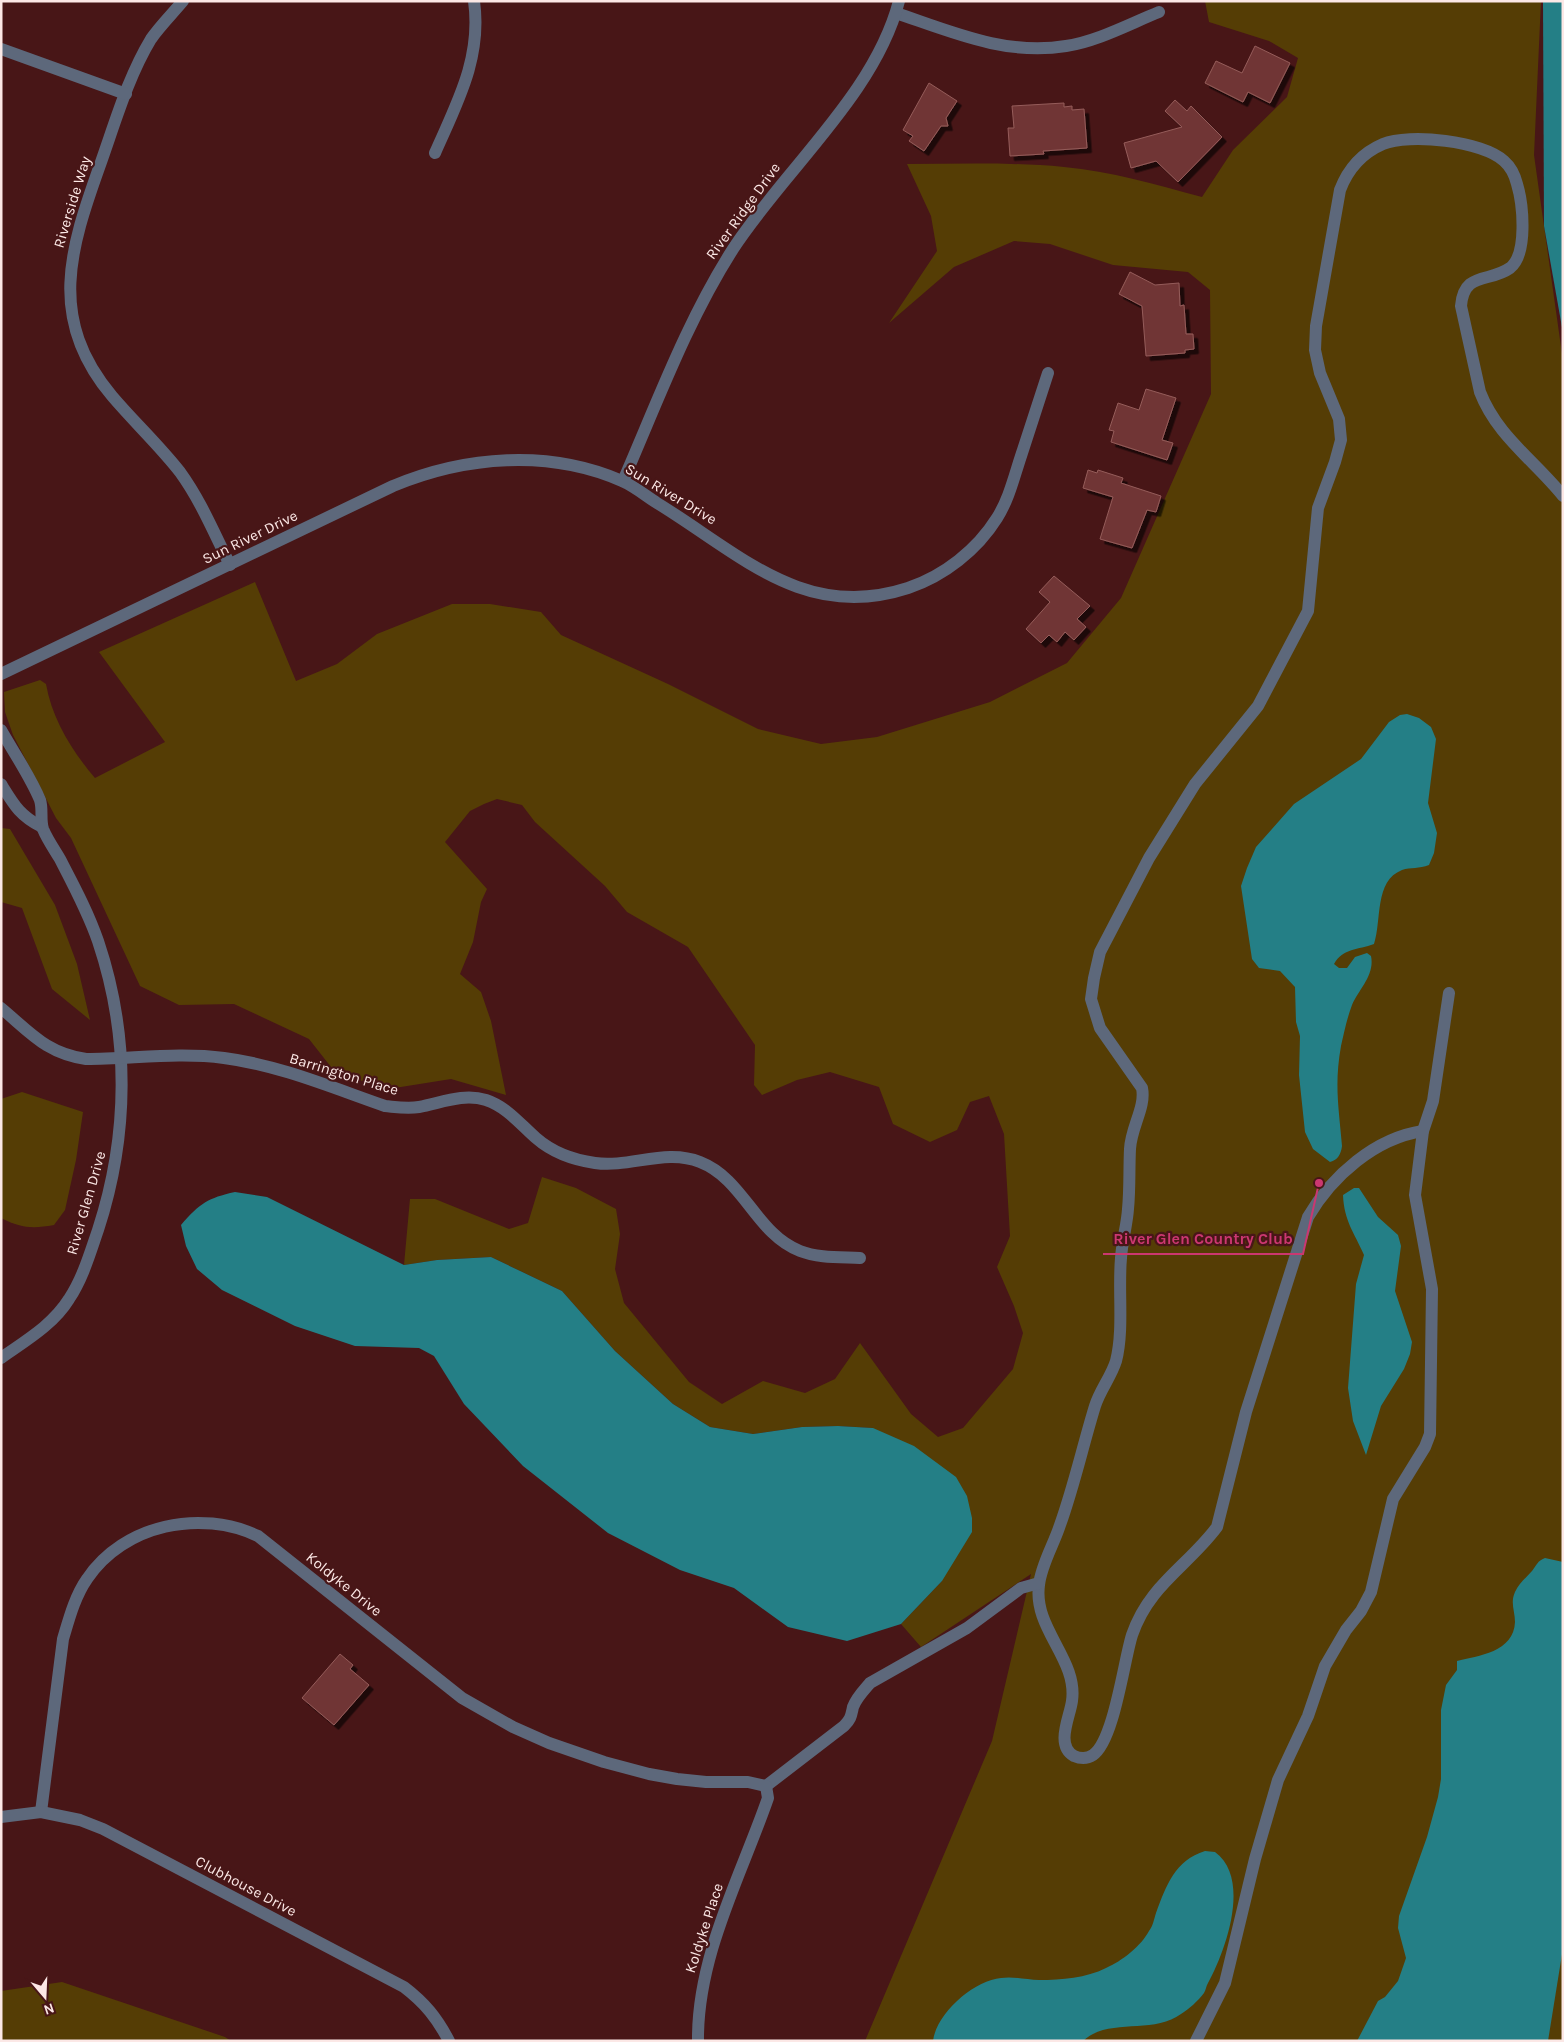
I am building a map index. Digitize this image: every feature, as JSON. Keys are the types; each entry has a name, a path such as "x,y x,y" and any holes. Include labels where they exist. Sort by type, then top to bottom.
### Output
{"street":[{"name":"Riverside Way","path":"183,1 152,38 126,94 82,213 73,246 70,278 72,314 84,348 98,375 111,394 164,453 190,486 230,565"},
{"path":"435,153 460,95 474,54 476,20 474,1"},
{"path":"898,7 982,42 1024,49 1068,46 1092,39 1159,12"},
{"name":"River Ridge Drive","path":"622,481 691,323 716,276 755,219 866,74 898,7"},
{"path":"1,49 126,94"},
{"path":"1423,1131 1404,1134 1376,1148 1333,1183 1319,1198 1308,1217 1246,1412 1217,1527 1166,1579 1141,1613 1126,1653 1123,1679 1106,1736 1099,1749 1092,1756 1084,1759 1075,1757 1066,1746 1064,1736 1072,1704 1072,1678 1044,1623 1038,1601 1039,1583 1074,1486 1096,1402 1116,1360 1121,1258 1128,1210 1130,1146 1135,1121 1144,1099 1142,1088 1100,1028 1091,999 1094,978 1100,952 1149,858 1195,784 1258,706 1308,612 1314,528 1318,508 1341,440 1339,419 1320,373 1315,350 1316,326 1335,216 1346,176 1366,153 1384,144 1398,141 1424,140 1475,147 1504,160 1513,172 1518,186 1522,220 1522,248 1519,258 1511,267 1500,273 1474,280 1462,293 1462,306 1480,392 1492,418 1512,445 1543,473 1563,496"},
{"name":"Sun River Drive","path":"1,674 393,486 426,472 489,460 557,462 622,481 782,582 828,596 862,597 898,592 933,578 962,558 997,518 1009,493 1048,374"},
{"name":"River Glen Drive","path":"1,730 40,801 42,827 74,886 100,947 114,1000 122,1059 122,1104 116,1165 102,1218 84,1268 70,1299 62,1310 35,1334 1,1358"},
{"name":"River Glen Drive","path":"1,784 15,807 27,820 42,827"},
{"path":"1196,2041 1225,1983 1255,1859 1278,1780 1308,1716 1325,1666 1371,1592 1393,1499 1426,1447 1430,1434 1432,1289 1415,1195 1423,1131 1433,1101 1450,993"},
{"name":"Barrington Place","path":"1,1008 46,1046 58,1052 86,1059 186,1056 242,1061 385,1106 404,1108 451,1099 483,1099 514,1117 537,1139 550,1148 581,1160 610,1164 666,1157 682,1157 709,1166 735,1187 764,1225 780,1241 807,1253 860,1258"},
{"name":"Koldyke Drive","path":"41,1812 63,1639 72,1610 87,1578 105,1557 143,1534 162,1527 201,1521 224,1524 258,1536 462,1698 512,1727 549,1743 604,1762 650,1774 686,1780 748,1782 766,1786"},
{"path":"766,1786 844,1726 852,1717 853,1707 858,1697 870,1683 967,1628 1021,1588 1039,1583"},
{"name":"Koldyke Place","path":"698,2041 698,2011 704,1982 721,1925 768,1798 766,1786"},
{"name":"Clubhouse Drive","path":"1,1817 41,1812 80,1820 103,1829 404,1987 423,2001 438,2018 449,2041"}],"shaded area":[{"path":"1205,1 1541,1 1534,155 1563,361 1563,2041 865,2041 992,1741 1031,1574 921,1647 901,1624 942,1581 873,1428 838,1426 802,1427 753,1434 710,1427 673,1404 615,1351 562,1291 491,1257 437,1260 404,1265 410,1199 435,1199 509,1229 528,1223 542,1177 576,1188 616,1209 620,1234 615,1269 624,1303 689,1382 722,1404 763,1381 805,1393 835,1379 860,1343 911,1414 938,1437 963,1428 1013,1369 1023,1333 1014,1306 997,1267 1010,1236 1004,1134 989,1096 970,1102 957,1130 930,1142 893,1124 879,1087 830,1072 797,1080 762,1095 754,1085 755,1045 688,947 627,912 605,886 535,822 522,805 497,799 470,811 445,842 487,889 481,902 473,942 460,974 481,992 491,1021 506,1095 451,1079 382,1090 331,1067 309,1039 234,1004 179,1005 140,986 71,838 56,818 13,735 5,712 4,692 40,680 46,684 53,710 64,734 78,757 95,778 165,742 99,652 255,582 296,681 337,664 377,634 452,604 490,604 541,612 561,635 668,684 758,729 821,744 877,737 990,702 1067,663 1121,598 1211,394 1210,290 1188,272 1113,265 1050,244 1014,241 954,267 889,323 937,251 931,216 907,164 1005,164 1064,167 1116,175 1202,197 1233,150 1287,97 1298,58 1269,41 1209,22"},
{"path":"1,828 10,829 55,905 77,964 90,1020 52,989 22,908 1,902"},
{"path":"22,1092 83,1112 76,1160 65,1210 54,1225 27,1227 1,1218 1,1099"},
{"path":"62,1982 225,2037 231,2041 1,2041 1,1991"}],"water":[{"path":"1543,1 1563,1 1563,333 1544,226"},
{"path":"1407,714 1419,718 1431,727 1436,739 1428,803 1437,833 1434,853 1429,865 1402,870 1393,875 1387,883 1380,902 1374,944 1346,952 1334,964 1339,968 1347,968 1355,957 1367,953 1371,956 1372,963 1369,976 1352,1005 1341,1046 1337,1085 1342,1146 1339,1156 1330,1162 1313,1149 1305,1132 1299,1075 1300,1036 1296,1022 1295,987 1280,971 1259,968 1252,959 1241,886 1256,847 1294,804 1361,759 1389,722 1400,715"},
{"path":"1354,1188 1359,1188 1378,1217 1398,1235 1401,1246 1395,1291 1412,1342 1404,1369 1381,1406 1366,1455 1353,1421 1348,1388 1356,1284 1364,1255 1345,1212 1343,1195"},
{"path":"235,1192 267,1197 404,1265 437,1260 491,1257 562,1291 615,1351 673,1404 710,1427 753,1434 802,1427 838,1426 873,1428 914,1446 956,1477 967,1496 972,1518 972,1532 942,1581 901,1624 847,1641 788,1627 734,1588 680,1570 608,1533 523,1466 464,1404 434,1356 419,1348 355,1346 295,1326 222,1290 197,1269 186,1246 181,1225 205,1202"},
{"path":"1545,1558 1563,1562 1563,1948 1548,2041 1357,2041 1378,2001 1385,1997 1398,1981 1406,1958 1398,1928 1399,1916 1427,1837 1438,1797 1441,1779 1441,1710 1446,1685 1457,1670 1457,1661 1494,1651 1508,1640 1513,1632 1515,1622 1513,1603 1515,1592 1539,1562"},
{"path":"1205,1851 1215,1852 1226,1864 1232,1880 1234,1897 1232,1916 1215,1970 1205,1992 1184,2012 1170,2020 1157,2024 1105,2030 1093,2034 1083,2041 933,2041 941,2020 958,2000 979,1985 990,1980 1006,1978 1034,1980 1065,1979 1098,1971 1125,1957 1146,1937 1168,1884 1179,1867 1195,1855"}],"building":[{"path":"1255,46 1290,63 1270,103 1248,92 1243,102 1205,83 1216,61 1242,73"},
{"path":"929,83 957,101 946,118 948,126 941,126 924,151 909,141 913,136 903,130"},
{"path":"1175,100 1187,111 1191,106 1222,137 1178,182 1156,161 1131,168 1124,143 1182,127 1165,111"},
{"path":"1064,103 1064,107 1072,106 1072,110 1084,109 1087,148 1043,151 1044,154 1010,156 1008,128 1014,128 1012,106"},
{"path":"1130,272 1155,285 1179,283 1180,306 1184,305 1186,334 1193,334 1194,349 1185,350 1185,353 1146,356 1142,306 1119,294"},
{"path":"1146,389 1176,398 1162,440 1173,443 1167,460 1111,442 1114,431 1109,430 1118,403 1139,410"},
{"path":"1088,470 1097,473 1098,470 1123,478 1121,483 1161,496 1156,512 1147,510 1132,548 1100,539 1113,497 1083,488"},
{"path":"1054,576 1090,606 1077,619 1086,627 1074,640 1065,632 1057,642 1049,635 1041,643 1026,629 1050,602 1039,592"},
{"path":"340,1654 353,1665 350,1669 369,1685 334,1725 302,1698"}],"place":[{"name":"River Glen Country Club","path":"1319,1183"}]}
